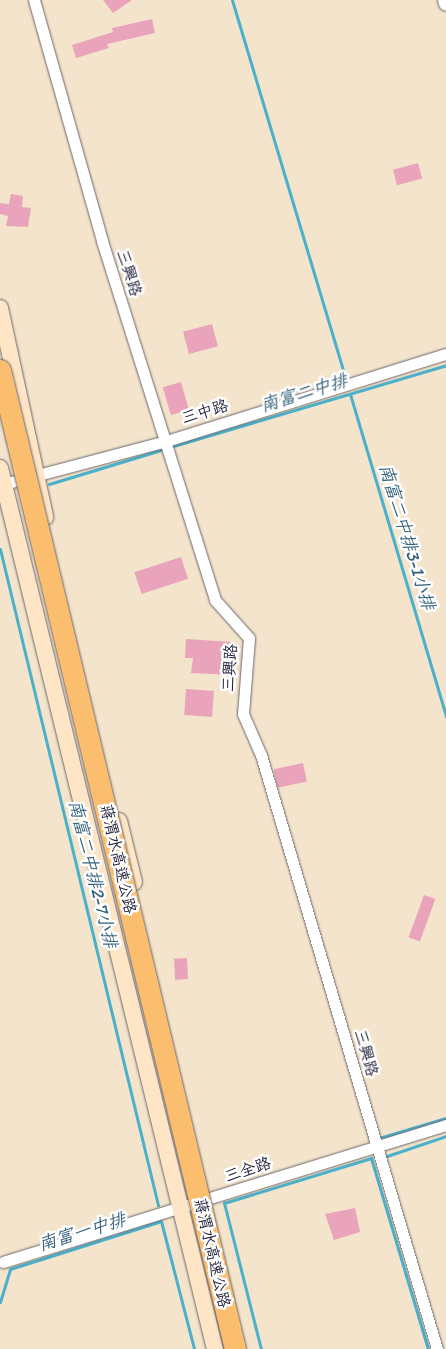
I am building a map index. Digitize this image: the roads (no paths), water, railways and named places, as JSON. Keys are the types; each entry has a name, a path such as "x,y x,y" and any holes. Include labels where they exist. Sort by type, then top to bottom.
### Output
{"highway":[{"name":"蔣渭水高速公路","path":"0,370 235,1349"},
{"name":"蔣渭水高速公路","path":"0,424 222,1349"}],"main road":[{"path":"0,308 56,567 126,850 243,1349"},
{"path":"1,479 122,961 179,1208 215,1349"}],"street":[{"name":"三興路","path":"34,0 102,241 215,600 249,638 243,714 261,755 437,1349"},
{"name":"三中路","path":"1,479 37,475 166,440 446,354"},
{"name":"三全路","path":"1,1262 446,1125"}],"waterway":[{"path":"232,0 345,376"},
{"name":"南富二中排","path":"170,447 446,365"},
{"name":"南富二中排3-1小排","path":"350,394 446,717"},
{"name":"南富二中排","path":"49,484 161,450"},
{"name":"南富二中排2-7小排","path":"0,549 158,1205"},
{"path":"379,1138 446,1118"},
{"name":"南富一中排","path":"384,1157 446,1136"},
{"name":"南富一中排","path":"261,1349 224,1203 371,1158 428,1349"},
{"name":"南富一中排","path":"0,1302 10,1269 161,1221 194,1349"}]}
